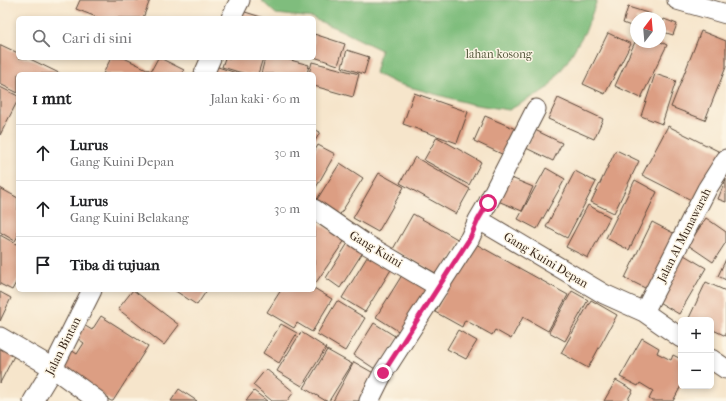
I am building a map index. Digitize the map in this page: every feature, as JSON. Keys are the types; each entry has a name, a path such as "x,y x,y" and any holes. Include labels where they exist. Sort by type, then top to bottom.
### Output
{"street":[{"path":"232,16 240,0"},
{"path":"677,0 726,14"},
{"path":"205,72 210,60"},
{"path":"369,401 383,373 440,287 470,238 536,109"},
{"name":"Jalan Al Munawarah","path":"644,312 707,189 726,160"},
{"name":"Gang Kuini","path":"316,210 364,243 440,287"},
{"name":"Gang Kuini Depan","path":"478,220 604,294 644,312 678,336"},
{"name":"Jalan Bintan","path":"33,401 53,368 91,292"},
{"path":"0,338 53,368 98,401"},
{"path":"714,361 726,369"}],"green space":[{"name":"lahan kosong","path":"261,0 597,0 586,30 567,62 547,89 509,110 471,104 395,83 375,73 381,50 316,20 316,16 276,14"}],"building":[{"path":"80,0 150,0 144,16 94,16 76,9"},
{"path":"628,7 644,12 630,12 630,26 623,23"},
{"path":"242,11 258,16 241,16"},
{"path":"666,20 677,24 673,35 666,33"},
{"path":"701,31 726,41 726,67 705,120 671,107"},
{"path":"608,33 630,44 605,94 583,84"},
{"path":"316,35 345,44 338,65 316,58"},
{"path":"1,45 16,52 16,60 32,60 57,72 16,72 16,92 0,84"},
{"path":"632,48 666,48 641,98 615,86"},
{"path":"347,50 369,57 364,74 342,67"},
{"path":"110,60 128,60 151,71 157,60 164,60 184,70 183,72 104,72"},
{"path":"224,60 262,60 259,72 239,72 222,67"},
{"path":"264,60 290,60 309,65 307,72 262,72"},
{"path":"312,62 359,74 353,97 316,87 316,72 310,72"},
{"path":"215,66 233,72 214,72"},
{"path":"655,74 676,81 662,124 641,116"},
{"path":"0,87 16,95 16,104 0,135"},
{"path":"414,93 468,112 457,143 403,124"},
{"path":"558,98 603,119 594,139 548,119"},
{"path":"485,116 518,130 506,156 474,141"},
{"path":"668,126 722,153 697,203 642,175"},
{"path":"316,130 320,132 316,139"},
{"path":"535,130 562,143 553,161 526,148"},
{"path":"437,137 481,162 469,185 424,160"},
{"path":"318,145 335,154 316,187 316,148"},
{"path":"616,150 639,161 614,213 591,202"},
{"path":"415,157 470,189 456,214 400,183"},
{"path":"340,163 363,178 339,216 316,201"},
{"path":"546,168 565,179 537,229 518,219"},
{"path":"575,171 596,182 567,238 546,227"},
{"path":"379,173 404,187 378,232 353,218"},
{"path":"509,177 533,187 522,211 498,201"},
{"path":"726,179 726,202 718,199"},
{"path":"635,180 657,192 629,250 606,238"},
{"path":"0,188 16,197 16,239 15,241 0,232"},
{"path":"588,205 610,217 588,258 566,247"},
{"path":"413,214 461,241 441,276 393,249"},
{"path":"706,218 726,232 726,242 713,262 688,245"},
{"path":"316,221 345,240 316,283"},
{"path":"652,222 679,236 651,291 625,278"},
{"path":"0,235 16,244 16,283 12,290 0,284"},
{"path":"348,243 363,252 340,288 326,278"},
{"path":"474,243 568,295 548,331 523,317 511,339 495,330 492,335 465,320 462,327 435,312"},
{"path":"369,254 392,268 365,312 342,298"},
{"path":"684,255 706,268 679,314 657,301"},
{"path":"726,259 726,280 718,276"},
{"path":"404,272 432,289 403,334 376,317"},
{"path":"706,282 726,291 726,336 714,330 714,317 689,317"},
{"path":"316,289 332,299 312,332 297,323 294,328 267,312 280,292 316,292"},
{"path":"572,291 588,300 565,341 549,332"},
{"path":"0,292 11,298 0,321"},
{"path":"131,292 136,292 179,325 164,345 118,309"},
{"path":"177,292 206,292 197,305"},
{"path":"591,300 617,315 588,368 561,353"},
{"path":"337,301 365,318 345,351 317,334"},
{"path":"101,316 148,346 113,401 66,372 58,363 68,348 77,354 84,343 74,336 82,324 92,330"},
{"path":"374,323 398,338 378,371 354,355"},
{"path":"281,324 297,333 279,363 263,353"},
{"path":"458,330 477,341 466,359 447,349"},
{"path":"301,332 326,348 302,386 277,371"},
{"path":"642,338 659,348 657,353 671,360 673,355 678,358 678,389 679,389 673,401 652,401 649,399 653,391 640,383 638,386 620,377"},
{"path":"0,346 15,354 0,383"},
{"path":"327,350 352,364 329,401 326,401 304,388"},
{"path":"354,362 377,375 362,401 333,401"},
{"path":"266,369 294,392 287,401 272,401 253,385"},
{"path":"616,380 633,390 627,401 604,401"},
{"path":"179,389 197,401 171,401"},
{"path":"254,391 267,401 246,401"}],"route":[{"path":"383,373 440,287 470,238 488,203"}]}
